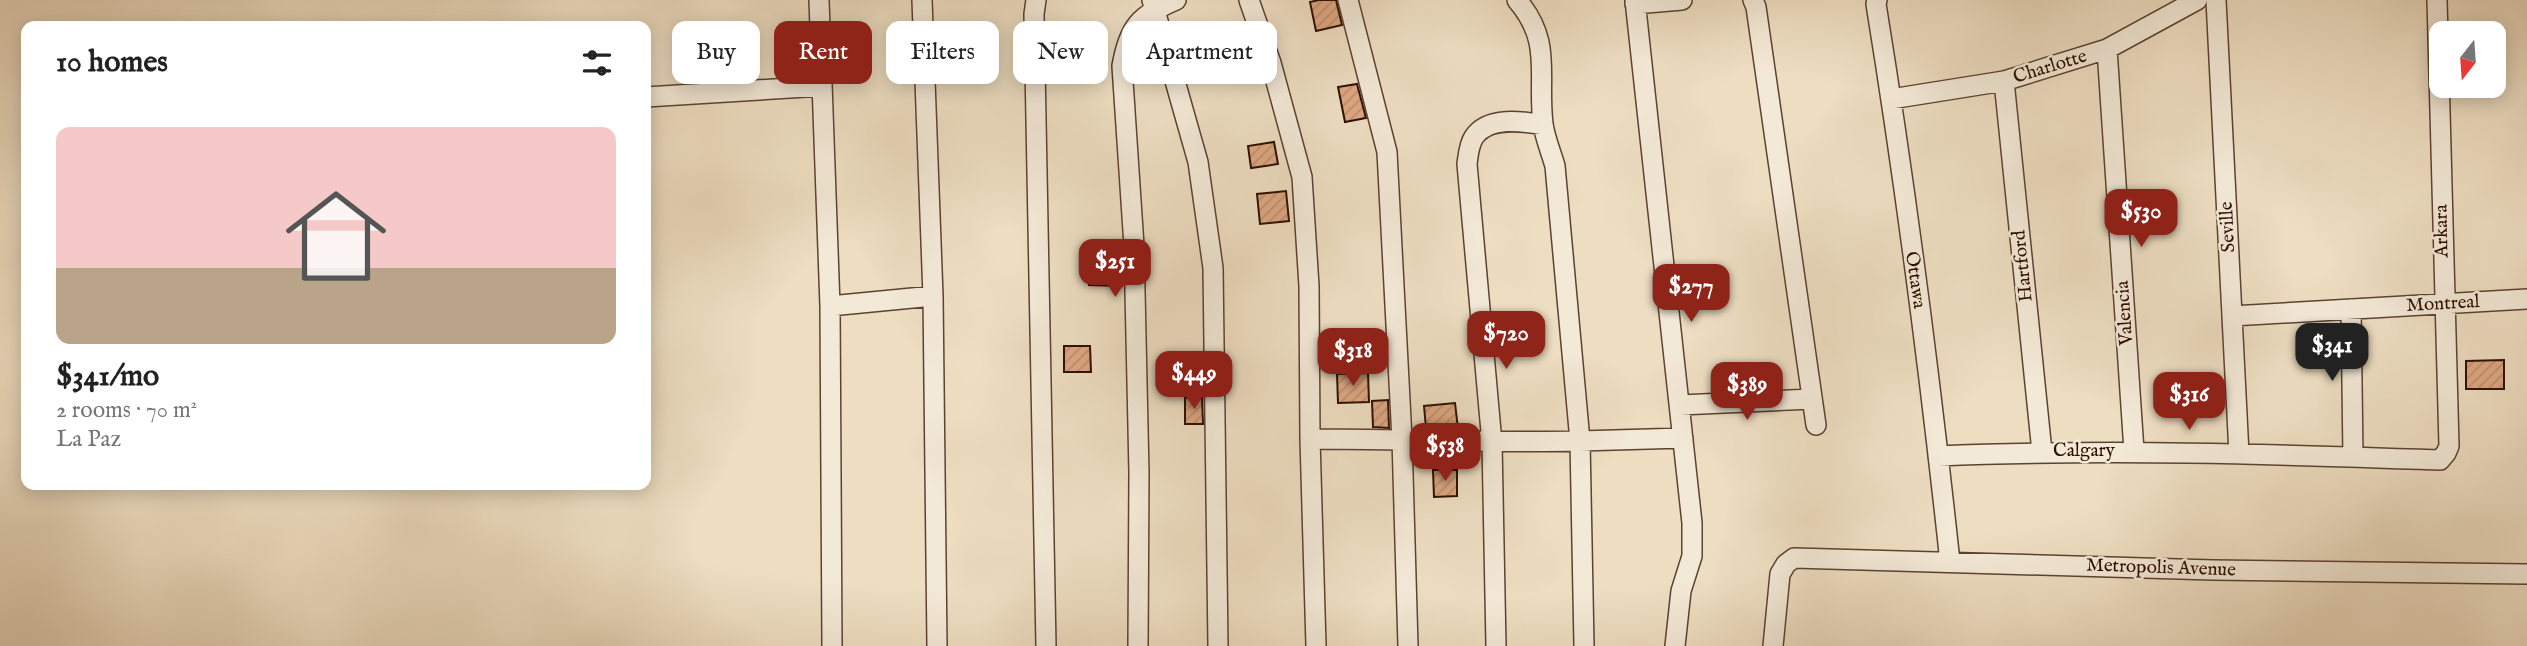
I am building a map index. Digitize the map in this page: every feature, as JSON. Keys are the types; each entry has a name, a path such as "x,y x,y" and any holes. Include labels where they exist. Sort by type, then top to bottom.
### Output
{"street":[{"path":"819,0 830,306 832,646"},
{"path":"922,0 933,296 937,646"},
{"path":"1036,0 1034,15 1046,646"},
{"path":"1138,646 1139,473 1134,246 1122,66 1132,30 1153,5 1176,0"},
{"path":"1249,0 1302,177 1309,286 1316,646"},
{"path":"1348,0 1387,152 1402,439 1408,646"},
{"path":"1517,0 1527,12 1539,37 1544,125 1555,166 1580,441 1584,646"},
{"path":"1675,646 1681,591 1692,556 1692,523 1635,2 1682,0"},
{"path":"1753,0 1816,425"},
{"name":"Ottawa","path":"1877,0 1950,562"},
{"name":"Charlotte","path":"1891,99 2004,81 2107,49 2197,0"},
{"name":"Seville","path":"2216,0 2239,454"},
{"name":"Arkara","path":"2437,0 2443,304 2449,446 2440,460"},
{"path":"1153,5 1198,162 1213,268 1219,646"},
{"name":"Valencia","path":"2107,49 2134,451"},
{"name":"Hartford","path":"2004,81 2042,452"},
{"path":"651,97 822,86"},
{"path":"1496,646 1492,443 1467,164 1472,138 1484,127 1517,120 1544,125"},
{"path":"830,306 933,296"},
{"name":"Montreal","path":"2232,316 2527,299"},
{"path":"2351,309 2353,457"},
{"path":"1680,405 1812,399"},
{"path":"1310,439 1492,443 1683,438"},
{"name":"Calgary","path":"1938,456 2134,451 2440,460"},
{"name":"Metropolis Avenue","path":"1773,646 1780,574 1794,558 2213,570 2527,575"}],"building":[{"path":"1336,0 1342,25 1316,31 1310,2"},
{"path":"1357,84 1366,118 1345,122 1338,87"},
{"path":"1274,142 1278,164 1251,168 1248,146"},
{"path":"1286,191 1289,221 1260,224 1257,194"},
{"path":"1090,259 1122,259 1122,286 1089,285"},
{"path":"1064,346 1090,346 1091,372 1064,372"},
{"path":"2504,360 2504,389 2466,389 2466,361"},
{"path":"1368,373 1369,402 1338,403 1337,374"},
{"path":"1185,397 1202,398 1203,424 1185,424"},
{"path":"1388,400 1389,428 1373,427 1372,401"},
{"path":"1455,403 1458,429 1426,428 1424,406"},
{"path":"1433,470 1457,470 1457,496 1434,497"}]}
